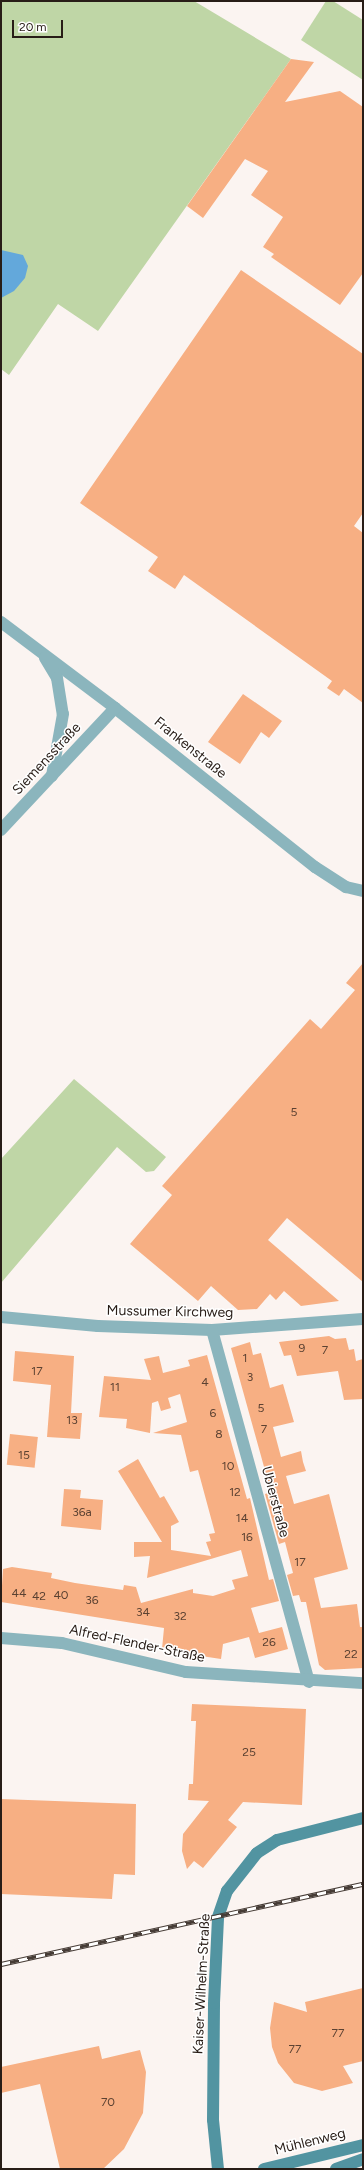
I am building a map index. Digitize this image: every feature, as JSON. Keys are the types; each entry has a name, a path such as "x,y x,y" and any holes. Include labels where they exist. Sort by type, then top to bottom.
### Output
{"main road":[{"name":"Kaiser-Wilhelm-Straße","path":"218,2169 213,2120 214,2003 218,1917 227,1891 257,1853 277,1840 363,1818"},
{"name":"Mühlenweg","path":"264,2169 363,2145"},
{"path":"336,2169 363,2159"}],"street":[{"name":"Frankenstraße","path":"1,622 115,708 315,867 346,887 363,891"},
{"path":"41,652 57,678 63,714 52,776"},
{"name":"Siemensstraße","path":"1,830 115,708"},
{"name":"Mussumer Kirchweg","path":"1,1317 98,1326 212,1330 363,1319"},
{"name":"Ubierstraße","path":"212,1330 309,1682"},
{"name":"Alfred-Flender-Straße","path":"1,1638 62,1643 186,1672 309,1682 363,1683"}],"green space":[{"path":"1,1 194,1 291,59 98,331 58,304 9,375 1,369"},
{"path":"326,1 333,1 363,20 363,80 301,40"},
{"path":"74,1079 166,1157 154,1171 146,1172 117,1147 1,1283 1,1159"}],"water":[{"path":"1,250 23,255 28,266 25,278 14,291 1,298"}],"building":[{"path":"291,59 314,62 285,102 340,91 363,107 363,273 340,305 271,257 274,254 263,247 283,217 251,195 268,171 245,159 203,218 187,206"},
{"path":"241,270 363,354 363,513 354,526 363,533 363,703 344,689 339,696 327,688 332,681 184,575 175,589 148,571 158,557 80,503"},
{"path":"243,694 282,721 269,738 261,732 240,764 208,742"},
{"path":"363,963 363,1282 287,1218 268,1240 339,1301 301,1306 284,1291 276,1300 270,1294 257,1309 238,1310 211,1286 198,1301 130,1244 172,1195 162,1186 310,1019 321,1029 355,990 346,983"},
{"path":"329,1336 335,1339 346,1338 349,1350 354,1349 356,1361 363,1359 363,1399 344,1400 338,1371 297,1376 291,1355 284,1356 279,1342"},
{"path":"250,1342 253,1355 261,1353 270,1388 283,1384 294,1422 273,1427 281,1457 301,1451 306,1471 286,1476 294,1504 329,1494 348,1569 314,1578 321,1608 357,1604 360,1627 363,1627 363,1668 325,1670 319,1665 306,1602 301,1602 299,1595 293,1596 287,1575 293,1573 285,1542 279,1544 265,1494 271,1492 231,1348"},
{"path":"15,1351 74,1356 71,1413 82,1413 80,1439 47,1437 51,1385 13,1381"},
{"path":"207,1355 247,1499 250,1498 269,1580 273,1579 279,1601 251,1608 259,1633 282,1627 288,1649 255,1658 249,1637 223,1644 221,1659 188,1654 162,1649 164,1628 1,1602 3,1569 12,1567 52,1573 51,1578 75,1583 123,1590 124,1585 136,1587 141,1603 193,1589 193,1593 213,1596 235,1589 232,1580 248,1576 241,1550 147,1578 150,1556 134,1557 134,1542 162,1542 118,1471 138,1459 160,1498 164,1496 179,1522 171,1526 171,1550 211,1556 206,1542 211,1541 209,1534 215,1533 198,1470 190,1472 181,1435 153,1433 187,1422 180,1394 168,1398 171,1408 161,1411 158,1401 152,1403 150,1433 126,1428 127,1419 99,1417 104,1376 151,1380 144,1359 159,1356 163,1373 190,1366 188,1360"},
{"path":"10,1434 38,1437 35,1468 7,1465"},
{"path":"64,1489 81,1490 80,1498 103,1500 101,1530 61,1526"},
{"path":"192,1704 306,1709 302,1805 243,1802 228,1820 237,1827 203,1868 194,1861 187,1869 182,1851 183,1834 209,1801 188,1800 189,1784 193,1784 196,1721 191,1721"},
{"path":"1,1799 136,1804 135,1875 114,1874 112,1899 1,1894"},
{"path":"363,1988 363,2061 343,2066 353,2083 322,2091 294,2083 278,2063 272,2047 270,2028 274,2002 307,2012 305,2002"},
{"path":"99,2046 102,2059 140,2050 146,2072 143,2113 124,2149 103,2169 60,2169 40,2084 1,2093 1,2067"}],"railway":[{"path":"1,1964 363,1884"}]}
